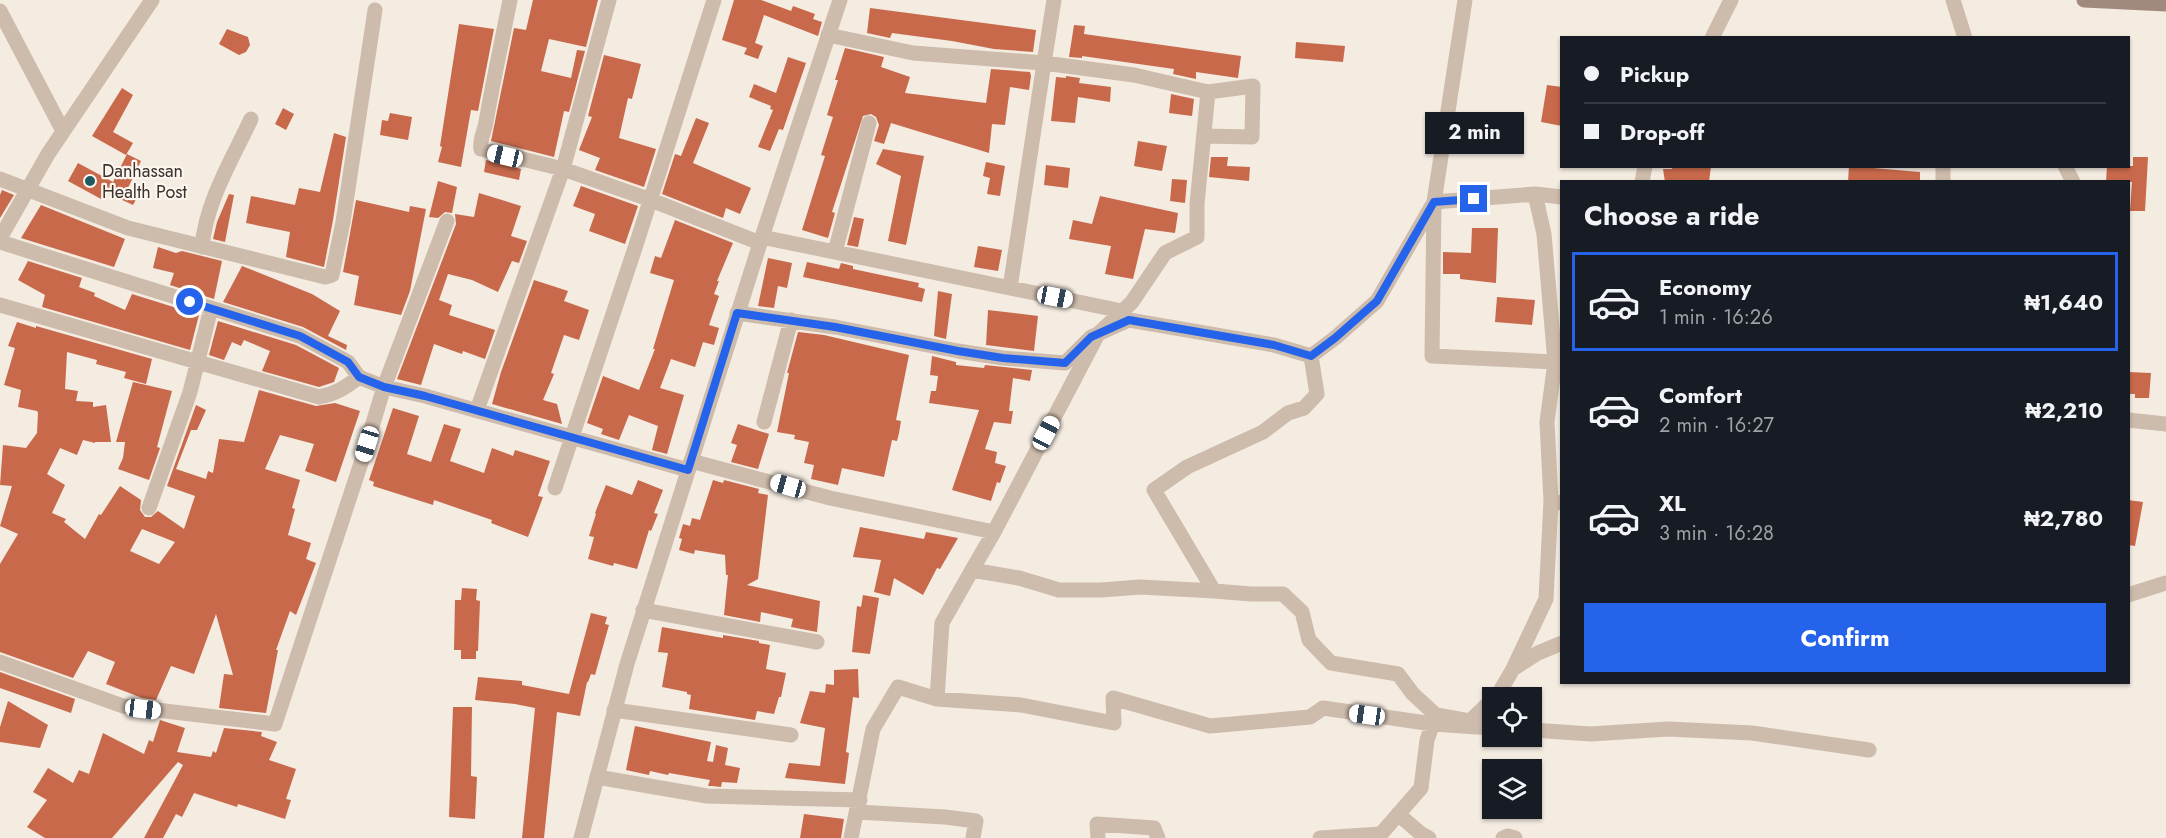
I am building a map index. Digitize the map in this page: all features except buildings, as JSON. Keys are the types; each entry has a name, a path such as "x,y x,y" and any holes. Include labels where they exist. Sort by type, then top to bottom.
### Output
{"main road":[{"path":"2084,0 2166,4"}],"street":[{"path":"152,0 63,131 0,240 300,336 348,362 359,377 384,387 425,396 571,437 830,498 994,532"},
{"path":"510,0 500,52 494,70 481,149 563,169 761,240 835,252 1122,311"},
{"path":"477,411 563,169 609,0"},
{"path":"555,488 651,200 714,0"},
{"path":"581,838 643,610 737,313 840,0"},
{"path":"1010,288 1054,0"},
{"path":"1465,0 1434,202 1432,356 1558,361"},
{"path":"1713,36 1731,0"},
{"path":"1953,0 1964,36"},
{"path":"0,179 128,228 325,277 332,275 343,222 375,10"},
{"path":"0,11 63,131"},
{"path":"828,35 913,53 1044,63 1134,75 1208,92 1253,86 1252,137 1204,136"},
{"path":"937,699 942,622 994,532 1098,334 1132,302 1165,253 1197,237 1197,204 1208,92"},
{"path":"202,247 204,227 214,197 251,119"},
{"path":"835,252 869,123"},
{"path":"1434,202 1535,194 1560,197"},
{"path":"1535,194 1544,234 1558,361 1547,422 1556,502 1560,517"},
{"path":"1311,356 1377,301 1434,202"},
{"path":"0,662 123,706 275,724 384,387 447,221"},
{"path":"0,305 319,397 333,395 359,377"},
{"path":"149,508 190,392 211,308"},
{"path":"737,313 835,327 1003,358 1065,363 1091,337 1129,320 1274,345 1311,356"},
{"path":"764,422 791,320"},
{"path":"1214,591 1154,490 1187,467 1263,432 1288,413 1304,408 1317,394 1311,356"},
{"path":"2130,420 2166,424"},
{"path":"1502,687 1513,669 1546,599 1556,502"},
{"path":"972,570 1019,578 1059,590 1140,587 1283,594 1302,612 1309,640 1331,663 1398,674 1435,719 1482,726"},
{"path":"2130,594 2166,583"},
{"path":"643,610 817,642"},
{"path":"1513,669 1538,653 1560,644"},
{"path":"850,838 859,806 873,729 898,687 937,699 1021,705 1114,723 1113,698 1210,726 1310,717 1323,708 1470,721 1482,710"},
{"path":"614,710 791,735"},
{"path":"1320,838 1381,834 1421,788 1427,740 1435,719"},
{"path":"1542,731 1591,734 1668,729 1752,733 1869,750"},
{"path":"597,777 707,796 859,806 976,821 973,838"},
{"path":"1398,814 1429,838"},
{"path":"1098,838 1098,824 1154,828 1158,838"},
{"path":"1503,838 1508,836 1515,838"}],"place":[{"name":"Danhassan Health Post","path":"90,181"}],"route":[{"path":"190,302 300,336 348,362 354,367 359,377 384,387 425,396 688,470 737,313 835,327 1003,358 1065,363 1091,337 1129,320 1274,345 1311,356 1377,301 1434,202 1474,199"}]}
